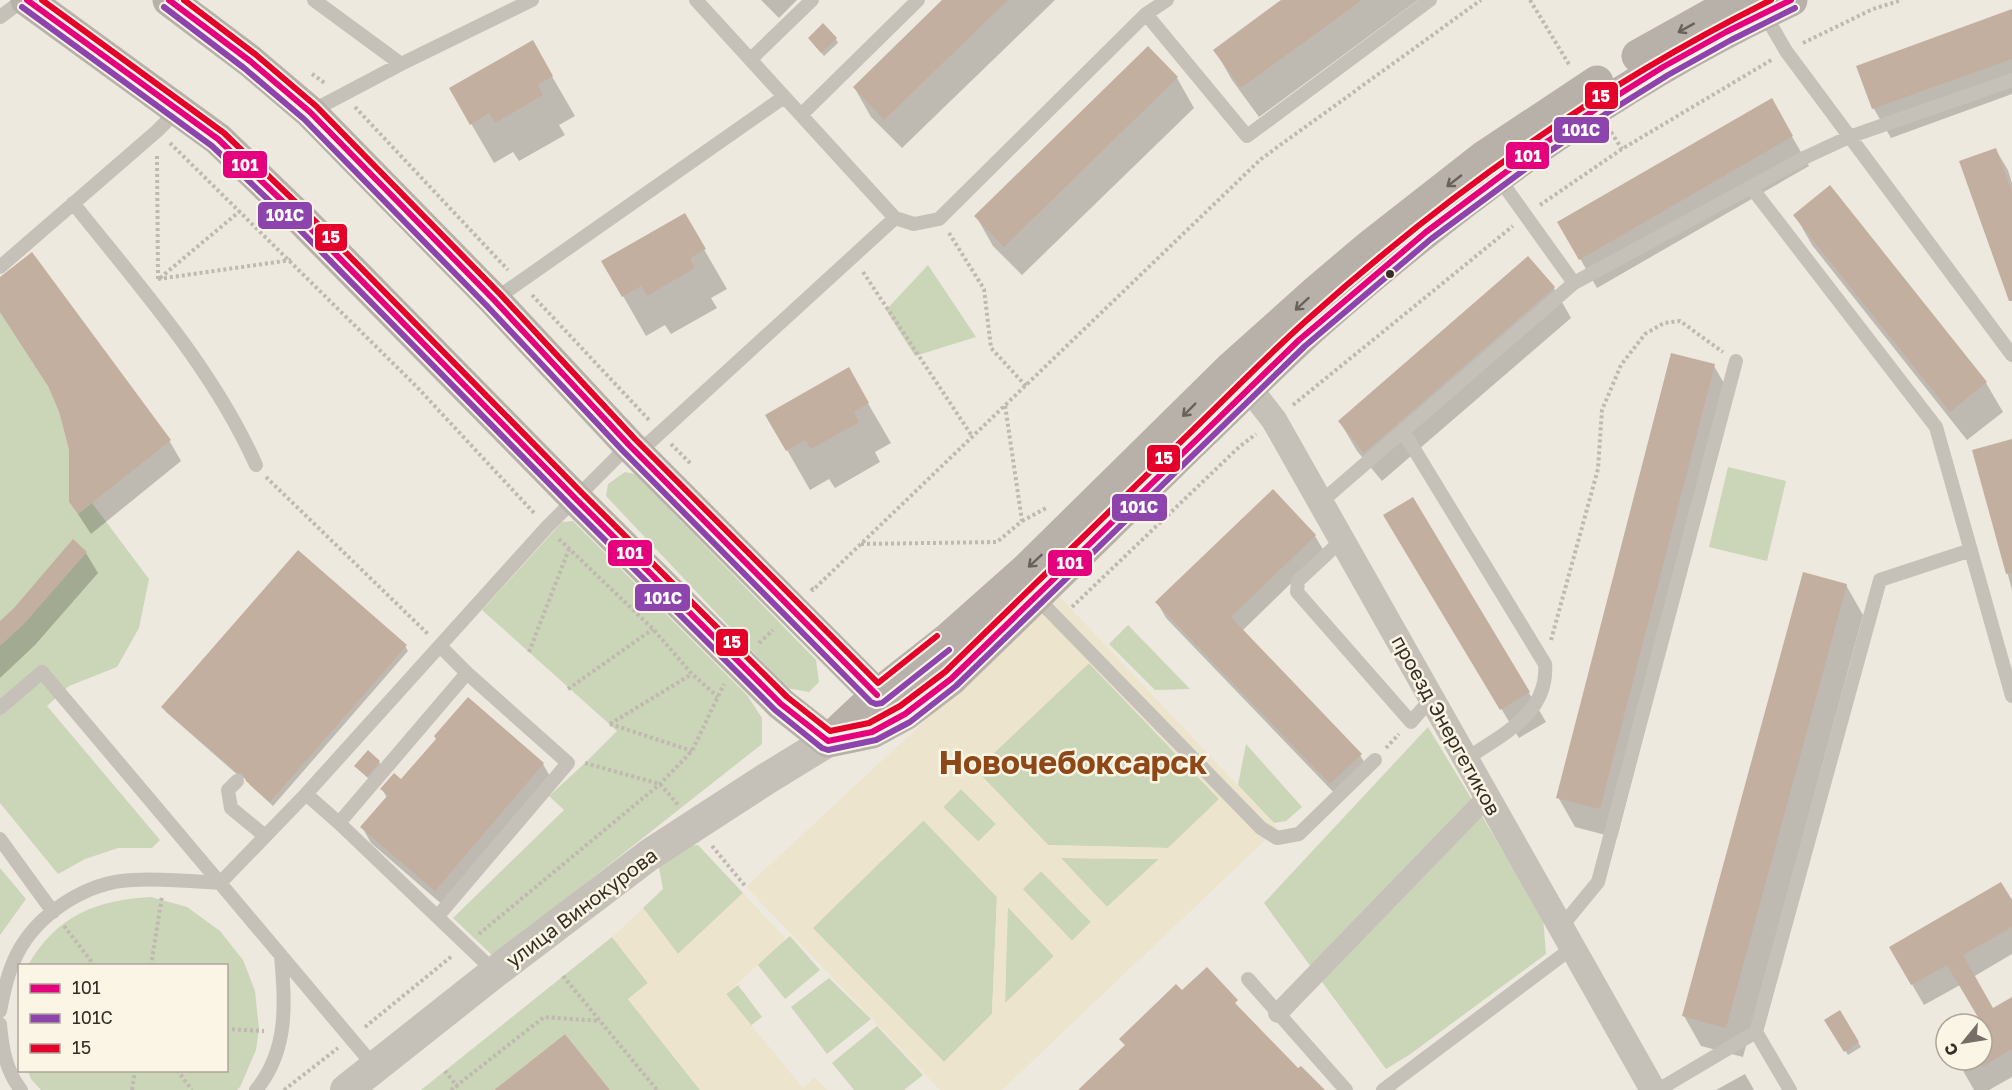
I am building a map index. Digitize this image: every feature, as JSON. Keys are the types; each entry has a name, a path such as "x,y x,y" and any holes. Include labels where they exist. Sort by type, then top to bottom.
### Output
{"main road":[{"path":"25,0 167,120 218,139 304,222 781,704 828,741"},
{"name":"улица Винокурова","path":"828,741 872,732 905,714 951,679 1036,597 1240,378 1370,247 1491,167 1585,89 1656,45 1762,3"},
{"path":"185,5 310,112 494,300 634,449 877,694"},
{"name":"улица Винокурова","path":"828,741 877,694 947,640 1240,378"}],"street":[{"name":"проезд Энергетиков","path":"1240,378 1274,420 1653,1090"},
{"name":"улица Винокурова","path":"346,1090 495,972 649,855 757,784 828,741"},
{"path":"1278,1013 1487,796"}],"lane":[{"path":"0,17 25,0"},
{"path":"314,0 401,64"},
{"path":"310,112 401,64 532,0"},
{"path":"696,0 895,218 914,224 939,219 1146,14 1167,0"},
{"path":"751,59 812,0"},
{"path":"801,114 918,0"},
{"path":"1146,14 1247,136 1430,0"},
{"path":"1762,3 1786,51 2012,355"},
{"path":"1320,502 1574,283 1806,157 1849,137 2012,80"},
{"path":"494,300 784,97"},
{"path":"0,267 167,120"},
{"path":"1491,167 1574,283"},
{"path":"1751,187 1936,426 2012,696"},
{"path":"73,203 168,322 224,402 243,435 256,465"},
{"path":"0,1011 6,980 19,952 34,930 74,897 102,885 130,880 219,883 306,794 547,527 895,218"},
{"path":"1383,1090 1566,937 1598,882 1736,361"},
{"path":"1403,431 1545,664 1546,678 1533,710 1521,722 1466,759"},
{"path":"1342,540 1298,581 1297,592 1411,722 1431,699"},
{"path":"1658,1090 1756,1032 1880,579 1971,550"},
{"path":"1036,597 1261,828 1277,838 1299,834 1376,760"},
{"path":"438,916 568,763 440,646"},
{"path":"0,708 42,672 374,1066"},
{"path":"339,823 467,673"},
{"path":"237,781 228,790 231,808 265,836"},
{"path":"306,794 495,972"},
{"path":"0,839 53,912"},
{"path":"256,1090 264,1080 276,1055 283,1032 285,1004 281,955"},
{"path":"1248,979 1346,1090"},
{"path":"0,1024 1,1044 12,1078"},
{"path":"1756,1032 1790,1090"},
{"path":"0,1062 21,1090"}],"path":[{"path":"813,590 1261,159 1481,0"},
{"path":"1530,0 1572,68"},
{"path":"1795,47 1873,9 1902,0"},
{"path":"167,120 240,211 417,387 547,527 653,629 692,674 718,697"},
{"path":"158,279 167,120"},
{"path":"1608,126 1622,149"},
{"path":"158,279 240,211"},
{"path":"939,219 984,289 991,348 1026,386"},
{"path":"853,257 972,436"},
{"path":"158,279 291,260"},
{"path":"1545,664 1598,469 1602,410 1621,365 1645,334 1664,323 1680,321 1736,361"},
{"path":"860,544 997,542 1022,521 1005,405"},
{"path":"1059,621 1239,447 1259,432"},
{"path":"256,465 266,478 440,646"},
{"path":"529,652 569,549"},
{"path":"752,650 779,623"},
{"path":"568,689 653,629"},
{"path":"692,674 610,724 692,751"},
{"path":"284,1090 466,945 660,784 692,751 728,675"},
{"path":"1376,760 1411,722"},
{"path":"151,964 164,880"},
{"path":"53,912 93,964"},
{"path":"563,976 657,1090"},
{"path":"451,1090 544,1017 600,1021"},
{"path":"228,1029 283,1032"},
{"path":"445,1071 460,1090"},
{"path":"132,1090 135,1072"},
{"path":"178,1072 192,1090"}],"green space":[{"path":"928,265 976,337 915,356 886,310"},
{"path":"0,312 48,386 59,412 69,450 69,502 78,514 92,503 149,579 139,628 117,667 69,686 47,706 160,840 152,848 118,848 85,859 58,874 0,803"},
{"path":"1728,467 1786,481 1767,561 1709,547"},
{"path":"625,472 635,474 816,660 819,682 809,692 787,688 606,496 608,484"},
{"path":"573,521 747,695 762,718 762,744 493,956 453,918 564,810 549,796 617,731 482,610 562,522"},
{"path":"1128,625 1190,689 1155,690 1109,644"},
{"path":"1089,663 1220,800 1168,848 1048,845 976,770"},
{"path":"1428,727 1543,917 1546,954 1409,1055 1386,1069 1264,903"},
{"path":"1246,744 1302,807 1286,821 1274,823 1238,785"},
{"path":"961,789 996,824 978,842 943,807"},
{"path":"924,820 997,897 992,1014 944,1062 812,928"},
{"path":"698,845 743,893 678,954 643,908 663,889 657,857 673,847"},
{"path":"1060,858 1159,859 1107,907"},
{"path":"0,868 26,899 0,935"},
{"path":"1041,871 1091,922 1072,941 1022,889"},
{"path":"151,897 187,907 220,931 243,960 255,991 259,1029 256,1050 237,1090 41,1090 31,1079 28,1072 228,1072 228,964 29,964 52,934 79,914 112,902"},
{"path":"1007,906 1054,956 1005,1004"},
{"path":"790,936 820,970 785,999 757,964"},
{"path":"612,937 648,983 628,999 700,1090 610,1090 565,1034 494,1090 421,1090"},
{"path":"829,978 871,1019 827,1054 791,1007"},
{"path":"738,985 762,1017 750,1026 726,994"},
{"path":"877,1026 923,1075 904,1090 854,1090 832,1063"}],"shaded area":[{"path":"1059,596 1278,828 1002,1090 940,1090 746,887","holes":["1089,663 1219,799 1168,848 1048,845 976,770","961,789 996,824 979,842 943,807","923,820 997,897 992,1014 944,1062 813,928","1061,858 1158,859 1107,907","1041,871 1091,922 1072,941 1023,889","1008,907 1054,956 1005,1003"]},
{"path":"743,893 786,939 726,994 803,1088 815,1077 827,1090 700,1090 628,999 648,983 612,937 643,908 678,954"}],"building":[{"path":"942,0 1008,0 884,120 853,87"},
{"path":"1281,0 1362,0 1241,88 1213,50"},
{"path":"2012,9 2012,59 1872,109 1856,66"},
{"path":"823,23 837,38 821,53 808,38"},
{"path":"533,40 553,76 538,85 543,95 495,123 489,113 470,125 449,88"},
{"path":"1148,46 1178,77 1004,247 974,216"},
{"path":"1772,98 1793,136 1579,260 1557,222"},
{"path":"1996,148 2012,192 2012,301 2009,301 1959,161"},
{"path":"1830,185 1987,382 1950,412 1793,215"},
{"path":"685,213 706,249 690,258 695,268 647,296 641,286 622,297 601,261"},
{"path":"32,252 171,440 78,514 69,502 69,450 59,412 48,386 0,312 0,277"},
{"path":"1528,256 1555,287 1364,453 1338,421"},
{"path":"1671,353 1715,364 1600,809 1556,798"},
{"path":"849,367 869,403 854,412 859,422 811,449 805,440 786,451 765,415"},
{"path":"2012,439 2012,573 2006,574 1972,450"},
{"path":"1273,489 1316,535 1231,617 1362,754 1330,784 1155,602"},
{"path":"1413,497 1530,692 1500,710 1383,515"},
{"path":"73,539 87,552 23,625 0,646 0,621 14,608"},
{"path":"298,550 407,645 270,802 246,781 243,774 236,772 161,707"},
{"path":"1803,572 1847,584 1726,1028 1682,1016"},
{"path":"468,697 544,763 435,891 360,827 388,795 380,789 394,773 401,779"},
{"path":"368,750 380,761 367,777 354,766"},
{"path":"2001,882 2012,900 2012,927 1963,955 1993,1008 2012,997 2012,1049 1994,1060 1994,1012 1975,1012 1947,965 1911,985 1889,947"},
{"path":"1207,967 1238,1000 1235,1003 1298,1068 1301,1066 1325,1090 1078,1090 1125,1045 1119,1039 1176,984 1182,990"},
{"path":"1840,1010 1859,1042 1844,1052 1824,1020"},
{"path":"565,1034 610,1090 494,1090"}],"transit line":[{"name":"101","path":"27,0 218,139 304,222 781,704 828,741"},
{"name":"15","path":"42,0 224,133 310,216 582,493 787,697 830,731 869,723 900,706 945,672 1280,345 1415,229 1528,144 1587,105 1708,33 1771,0"},
{"name":"101","path":"169,0 250,61 310,112 494,300 629,445 877,695"},
{"name":"15","path":"184,0 255,54 316,106 500,294 635,439 878,683 937,636"},
{"name":"101","path":"828,741 872,732 905,714 951,679 1299,340 1426,232 1542,145 1602,105 1663,67 1791,0"},
{"name":"101С","path":"22,7 212,146 298,228 775,710 822,748 828,750 876,740 910,722 956,686 1305,346 1431,239 1547,153 1607,113 1668,75 1795,8"},
{"name":"101С","path":"164,7 244,68 304,119 487,306 623,451 871,702 882,703 949,650"}],"district":[{"name":"Новочебоксарск","path":"1073,762"}]}
